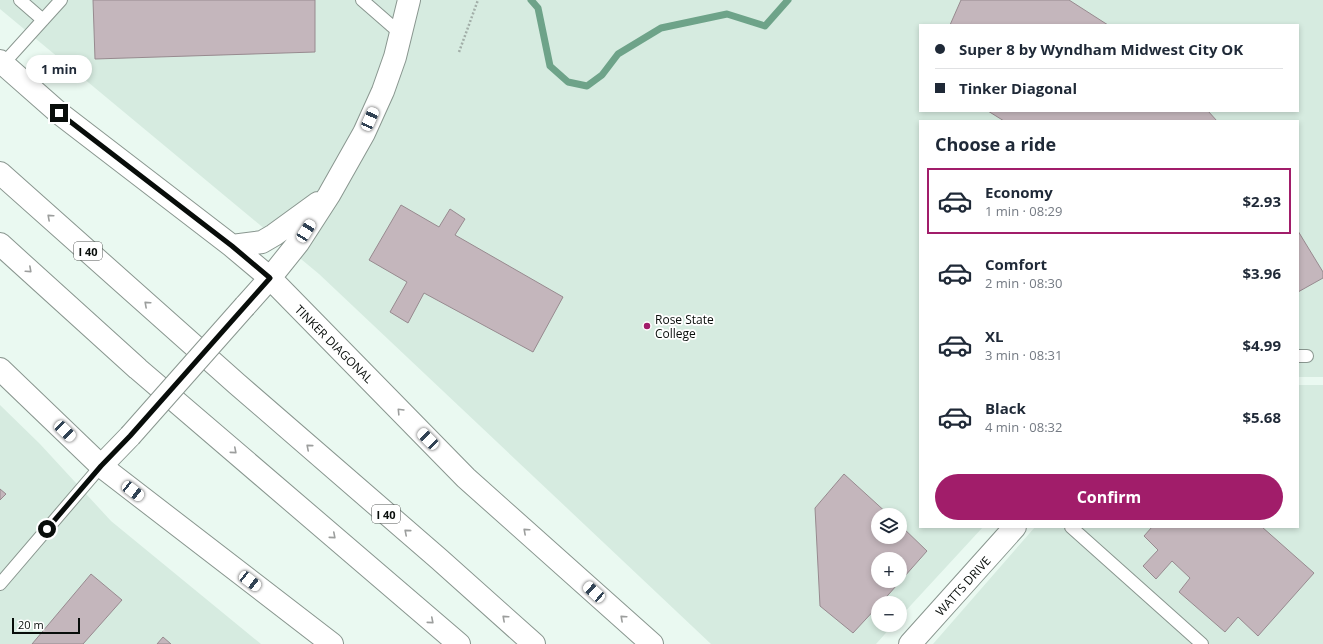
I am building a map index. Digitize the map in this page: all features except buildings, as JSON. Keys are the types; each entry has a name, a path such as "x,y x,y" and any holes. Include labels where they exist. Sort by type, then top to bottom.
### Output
{"main road":[{"path":"101,466 130,436 270,278 298,243 329,195 364,133 380,98 401,34 409,0"},
{"name":"TINKER DIAGONAL","path":"2,63 59,113 232,246 270,278 466,478 652,644"},
{"name":"I 40","path":"0,173 237,384 534,644"},
{"path":"232,246 262,242 274,236 329,195"},
{"path":"0,244 138,369 459,644"},
{"path":"0,369 101,466 332,644"},
{"name":"WATTS DRIVE","path":"910,644 1014,528"}],"lane":[{"path":"20,0 42,20"},
{"path":"2,63 61,0"},
{"path":"362,0 401,34"},
{"path":"0,584 101,466"},
{"path":"1072,528 1202,644"}],"path":[{"path":"458,52 478,0"}],"shaded area":[{"name":"Rose State College","path":"0,0 1323,0 1323,377 1299,377 1299,120 919,120 919,528 982,528 907,609 907,596 871,596 871,632 887,632 876,644 711,644 319,274 0,9"},
{"path":"1299,385 1323,385 1323,644 933,644 1034,528 1299,528"},
{"path":"0,405 40,444 111,521 261,644 0,644"}],"waterway":[{"path":"531,0 538,8 550,66 568,82 587,86 602,75 618,54 661,28 727,14 765,26 788,0"}],"place":[{"name":"Rose State College","path":"647,326"}],"route":[{"path":"47,529 101,466 130,436 270,278 232,246 59,113"}]}
